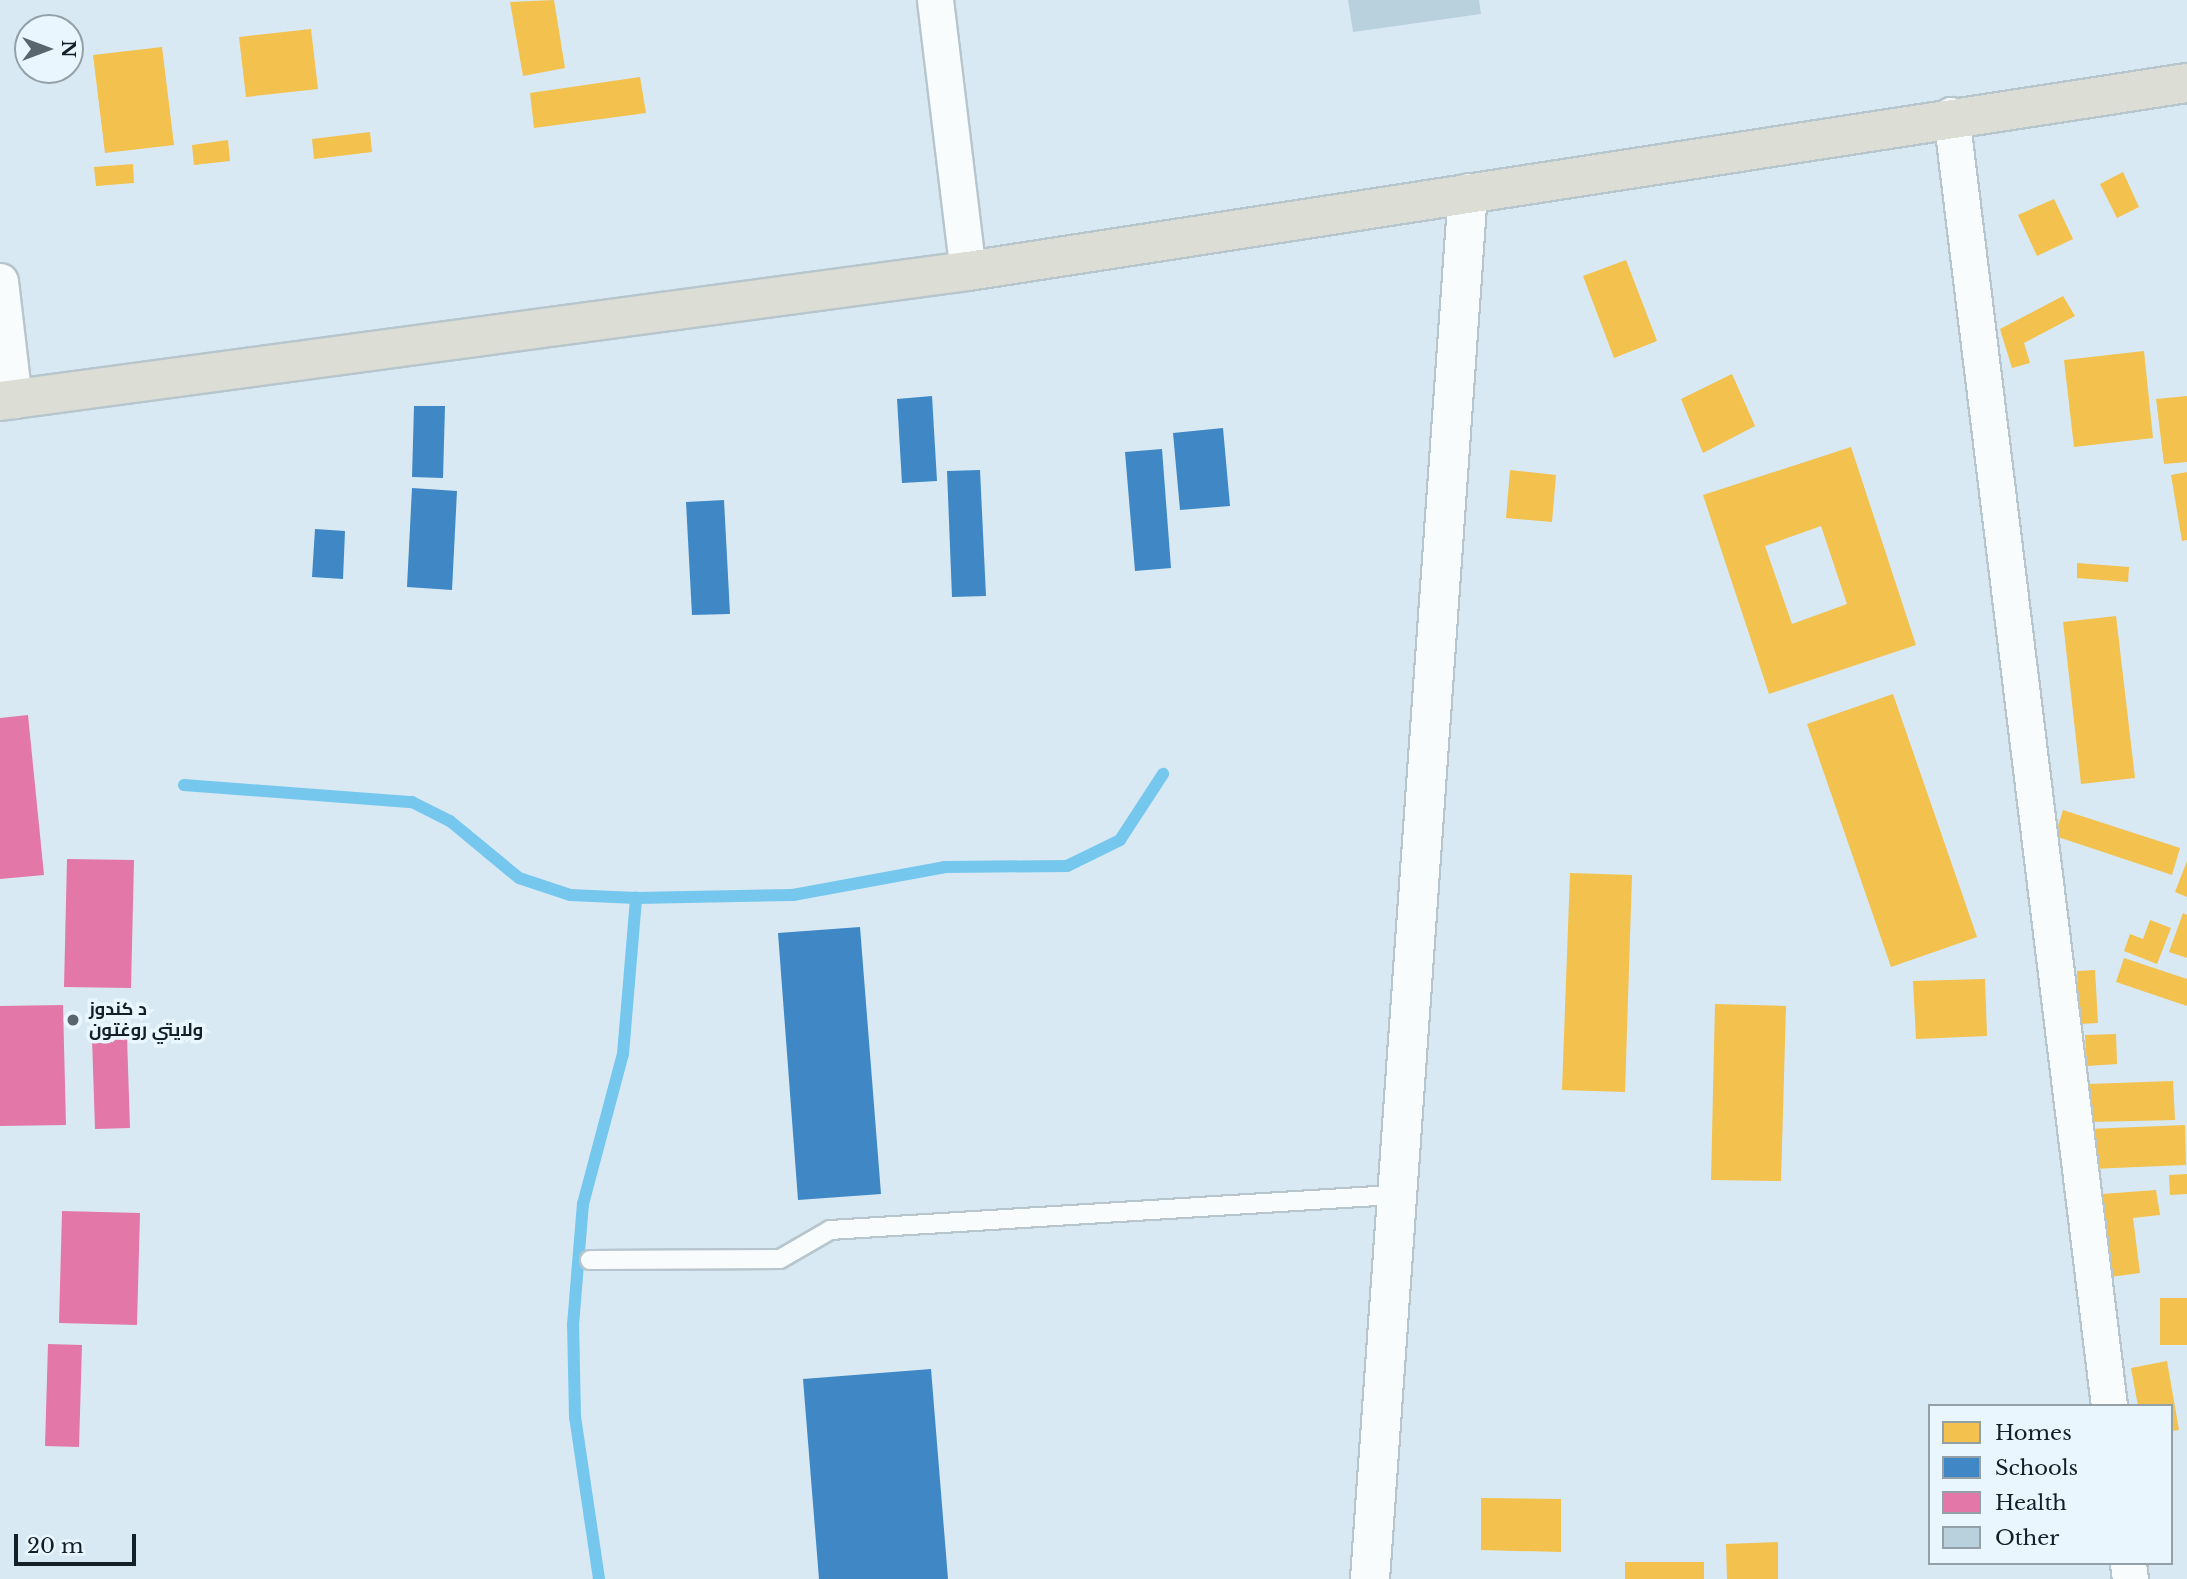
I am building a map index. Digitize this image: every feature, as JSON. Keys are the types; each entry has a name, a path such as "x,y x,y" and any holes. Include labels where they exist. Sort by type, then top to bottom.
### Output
{"highway":[{"path":"7,400 968,271 1951,115 2187,83"}],"street":[{"path":"935,0 968,271"},
{"path":"1951,115 2109,1404"},
{"path":"1370,1579 1393,1195 1468,193"},
{"path":"0,281 7,400"}],"lane":[{"path":"590,1260 780,1259 830,1230 1393,1195"}],"building: Homes":[{"path":"554,0 565,68 523,76 510,2"},
{"path":"311,29 318,89 246,97 239,37"},
{"path":"162,47 174,145 105,153 93,55"},
{"path":"640,77 646,113 534,128 530,93"},
{"path":"370,132 372,152 314,159 312,139"},
{"path":"228,140 230,161 194,165 192,145"},
{"path":"133,164 134,183 96,186 94,167"},
{"path":"2123,172 2139,207 2117,218 2100,184"},
{"path":"2054,199 2073,239 2037,256 2018,215"},
{"path":"1626,260 1657,341 1614,358 1583,276"},
{"path":"2063,296 2075,316 2024,343 2030,363 2012,368 2000,329"},
{"path":"2144,351 2153,438 2074,447 2064,360"},
{"path":"1732,374 1755,426 1703,453 1681,399"},
{"path":"2187,396 2187,462 2164,464 2156,399"},
{"path":"1851,447 1916,645 1769,694 1703,495","holes":["1821,526 1847,604 1792,624 1765,546"]},
{"path":"1510,470 1556,475 1552,522 1506,518"},
{"path":"2187,472 2187,540 2182,541 2171,475"},
{"path":"2077,563 2129,567 2128,582 2077,578"},
{"path":"2116,616 2135,778 2081,784 2063,622"},
{"path":"1893,694 1977,937 1891,967 1807,724"},
{"path":"2063,810 2180,848 2172,875 2055,836"},
{"path":"2187,861 2187,897 2175,892"},
{"path":"1570,873 1632,875 1625,1092 1562,1090"},
{"path":"2183,913 2187,915 2187,958 2169,952"},
{"path":"2150,920 2171,928 2157,964 2124,951 2130,934 2143,939"},
{"path":"2124,958 2187,979 2187,1006 2116,982"},
{"path":"2095,970 2098,1023 2080,1024 2077,971"},
{"path":"1985,979 1987,1036 1916,1039 1913,981"},
{"path":"1715,1004 1786,1006 1781,1181 1711,1180"},
{"path":"2116,1034 2117,1064 2087,1066 2085,1035"},
{"path":"2173,1081 2175,1120 2089,1122 2088,1084"},
{"path":"2185,1125 2186,1165 2090,1169 2088,1129"},
{"path":"2187,1174 2187,1194 2170,1195 2169,1175"},
{"path":"2156,1190 2160,1215 2133,1218 2140,1273 2110,1277 2102,1194"},
{"path":"2160,1298 2187,1298 2187,1345 2160,1345"},
{"path":"2167,1361 2179,1430 2173,1431 2173,1404 2138,1404 2131,1368"},
{"path":"1481,1498 1561,1499 1561,1552 1481,1550"},
{"path":"1778,1542 1778,1579 1727,1579 1726,1544"},
{"path":"1625,1562 1704,1562 1704,1579 1625,1579"}],"building: Schools":[{"path":"932,396 937,481 902,483 897,399"},
{"path":"414,406 445,406 443,478 412,477"},
{"path":"1223,428 1230,506 1180,510 1173,433"},
{"path":"1162,449 1171,568 1135,571 1125,452"},
{"path":"980,470 986,596 952,597 947,471"},
{"path":"412,488 457,491 452,590 407,587"},
{"path":"724,500 730,614 692,615 686,502"},
{"path":"315,529 345,531 343,579 312,577"},
{"path":"860,927 881,1194 798,1200 778,933"},
{"path":"931,1369 948,1579 819,1579 803,1379"}],"building: Health":[{"path":"28,715 44,875 0,879 0,718"},
{"path":"67,859 134,860 131,988 64,987"},
{"path":"63,1005 66,1125 0,1126 0,1006"},
{"path":"127,1037 130,1128 95,1129 92,1038"},
{"path":"62,1211 140,1213 137,1325 59,1323"},
{"path":"48,1344 82,1345 79,1447 45,1446"}],"building: Other":[{"path":"1348,0 1479,0 1481,14 1353,32"}],"waterway":[{"path":"184,785 412,802 450,821 519,878 570,895 636,898 793,895 945,867 1067,866 1120,840 1163,774"},
{"path":"599,1579 575,1417 573,1325 583,1204 623,1054 636,898"}],"place":[{"name":"د کندوز ولایتي روغتون","path":"73,1020"}]}
